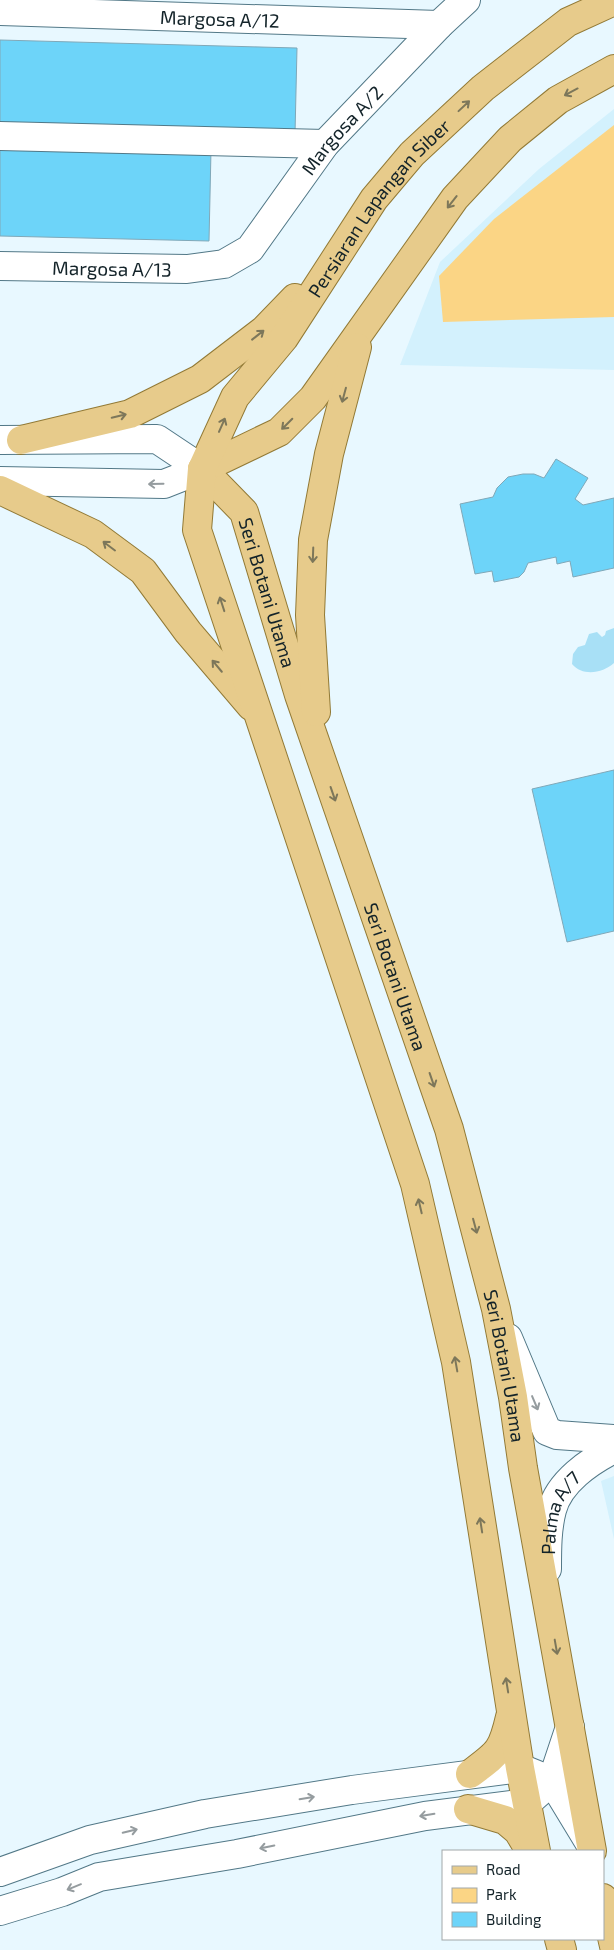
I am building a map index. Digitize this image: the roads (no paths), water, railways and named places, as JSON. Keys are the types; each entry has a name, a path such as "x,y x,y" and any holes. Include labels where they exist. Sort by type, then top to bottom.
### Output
{"main road":[{"name":"Persiaran Lapangan Siber","path":"202,469 235,396 284,338 374,199 412,154 483,88 568,22 614,1"},
{"path":"536,1850 520,1768 456,1362 416,1184 197,530 202,469 279,432 313,398 455,198 510,139 558,100 614,69"},
{"path":"10,440 130,414 200,380 264,330 342,249"},
{"path":"318,748 310,615 314,540 329,454 361,331"},
{"name":"Seri Botani Utama","path":"202,469 244,512 299,695 449,1128 496,1309 590,1847"},
{"path":"0,490 93,534 143,571 188,632 260,716"},
{"path":"470,1774 495,1755 505,1740 511,1712"},
{"path":"468,1809 505,1820 518,1831 529,1850"},
{"path":"604,1902 614,1946"}],"street":[{"name":"Margosa A/2","path":"224,264 250,249 325,144 439,24 466,0"},
{"name":"Margosa A/12","path":"0,12 439,24"},
{"path":"0,136 325,144"},
{"name":"Margosa A/13","path":"0,266 187,269 224,264"},
{"path":"10,440 157,439 202,469"},
{"path":"0,481 164,484 202,469"},
{"path":"496,1309 547,1431 557,1436 614,1439"},
{"name":"Palma A/7","path":"548,1599 547,1542 552,1509 564,1486 594,1459 614,1449"},
{"path":"0,1911 62,1892 99,1877 237,1854 368,1826 468,1809 527,1803 552,1781 570,1727"},
{"path":"0,1872 90,1840 205,1814 520,1768 552,1781 590,1847"},
{"path":"90,1840 99,1877"}],"water":[{"path":"614,628 614,663 604,669 593,672 582,671 572,664 573,654 578,647 585,645 589,634 597,632 602,637 606,631"}]}
